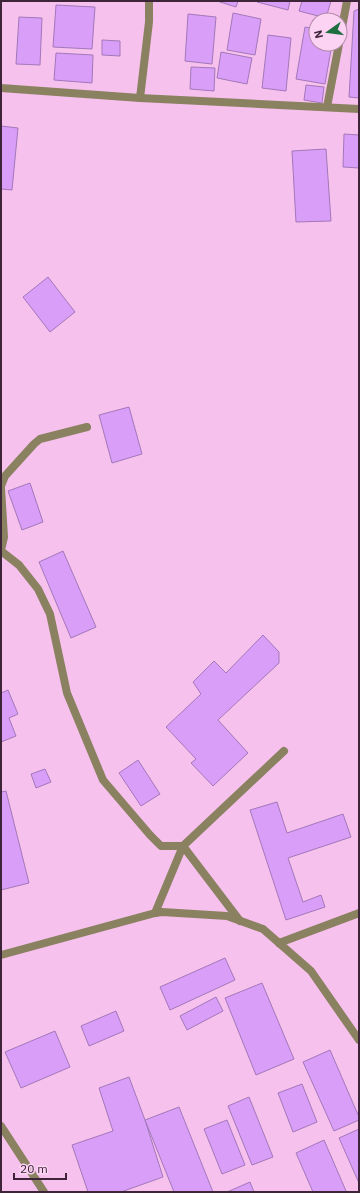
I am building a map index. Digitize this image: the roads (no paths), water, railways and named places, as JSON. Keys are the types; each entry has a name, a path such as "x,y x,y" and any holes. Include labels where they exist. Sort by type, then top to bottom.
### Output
{"street":[{"path":"140,98 149,22 149,1"},
{"path":"345,12 347,1"},
{"path":"327,108 338,52"},
{"path":"1,88 140,98 359,109"},
{"path":"87,426 40,439 5,476 1,487 4,537 1,550 19,565 38,589 50,614 67,693 103,780 161,846 183,846"},
{"path":"154,913 183,846 284,751"},
{"path":"183,846 240,921"},
{"path":"1,955 154,913 162,912 227,916 263,929 311,971 358,1038"},
{"path":"279,943 359,913"},
{"path":"1,1126 44,1192"}]}
